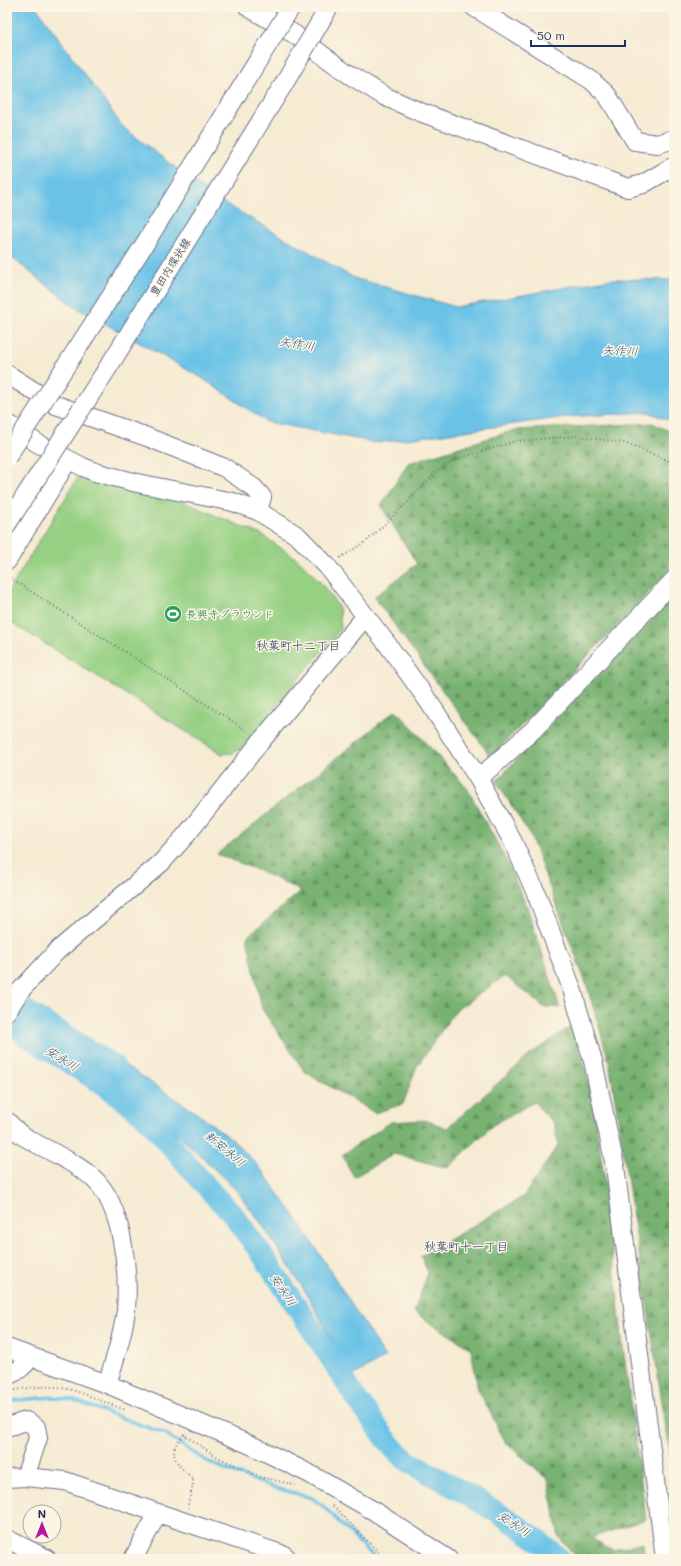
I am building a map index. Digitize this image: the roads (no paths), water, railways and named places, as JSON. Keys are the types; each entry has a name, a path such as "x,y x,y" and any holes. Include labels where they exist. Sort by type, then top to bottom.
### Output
{"street":[{"path":"248,7 294,34 348,73 384,96 420,112 628,188 642,184 674,166"},
{"path":"7,457 146,242 290,7"},
{"name":"豊田内環状線","path":"7,524 109,366 285,82 329,7"},
{"path":"474,7 590,80 607,95 635,141 657,144 674,139"},
{"path":"7,374 56,405 148,437 225,468 254,488 262,497 258,511"},
{"path":"7,423 37,443 83,467 108,476 233,502 258,511 298,536 327,566 388,645 429,702 478,778 513,842 536,893 572,989 593,1061 615,1166 665,1559"},
{"path":"7,561 68,460"},
{"path":"478,778 533,730 674,580"},
{"path":"7,1011 20,991 57,951 161,863 187,834 261,741 365,616"},
{"path":"7,1122 21,1135 72,1163 93,1178 101,1186 112,1206 122,1236 126,1310 116,1356 107,1384"},
{"path":"7,1348 107,1384 218,1430 308,1473 374,1511 448,1559"},
{"path":"11,1383 15,1374 31,1357"},
{"path":"7,1427 26,1421 36,1427 38,1438 25,1477"},
{"path":"7,1478 25,1477 65,1481 158,1514 276,1552 284,1555 288,1559"},
{"path":"133,1559 158,1514"},
{"path":"7,1539 48,1559"}],"water":[{"name":"矢作川","path":"7,7 36,7 123,127 212,196 354,278 456,307 612,279 674,280 674,422 648,412 566,417 377,443 267,422 202,378 72,305 7,254"},
{"path":"86,1039 198,1114 233,1140 260,1168 299,1222 385,1357 353,1376 303,1288 261,1223 236,1190 199,1154 157,1117 95,1072"}],"waterway":[{"name":"新安永川","path":"7,999 114,1066"},
{"name":"安永川","path":"7,1017 29,1038 106,1086 146,1117 214,1195 231,1212 264,1257 355,1397 393,1448 406,1460 505,1517 543,1544 560,1559"},
{"path":"7,1401 53,1397 73,1400 163,1433 205,1460 229,1471 269,1486 312,1498 323,1506 376,1559"}],"place":[{"name":"長興寺グラウンド","path":"173,614"}],"district":[{"name":"秋葉町十二丁目","path":"298,646"},
{"name":"秋葉町十一丁目","path":"466,1247"}]}
